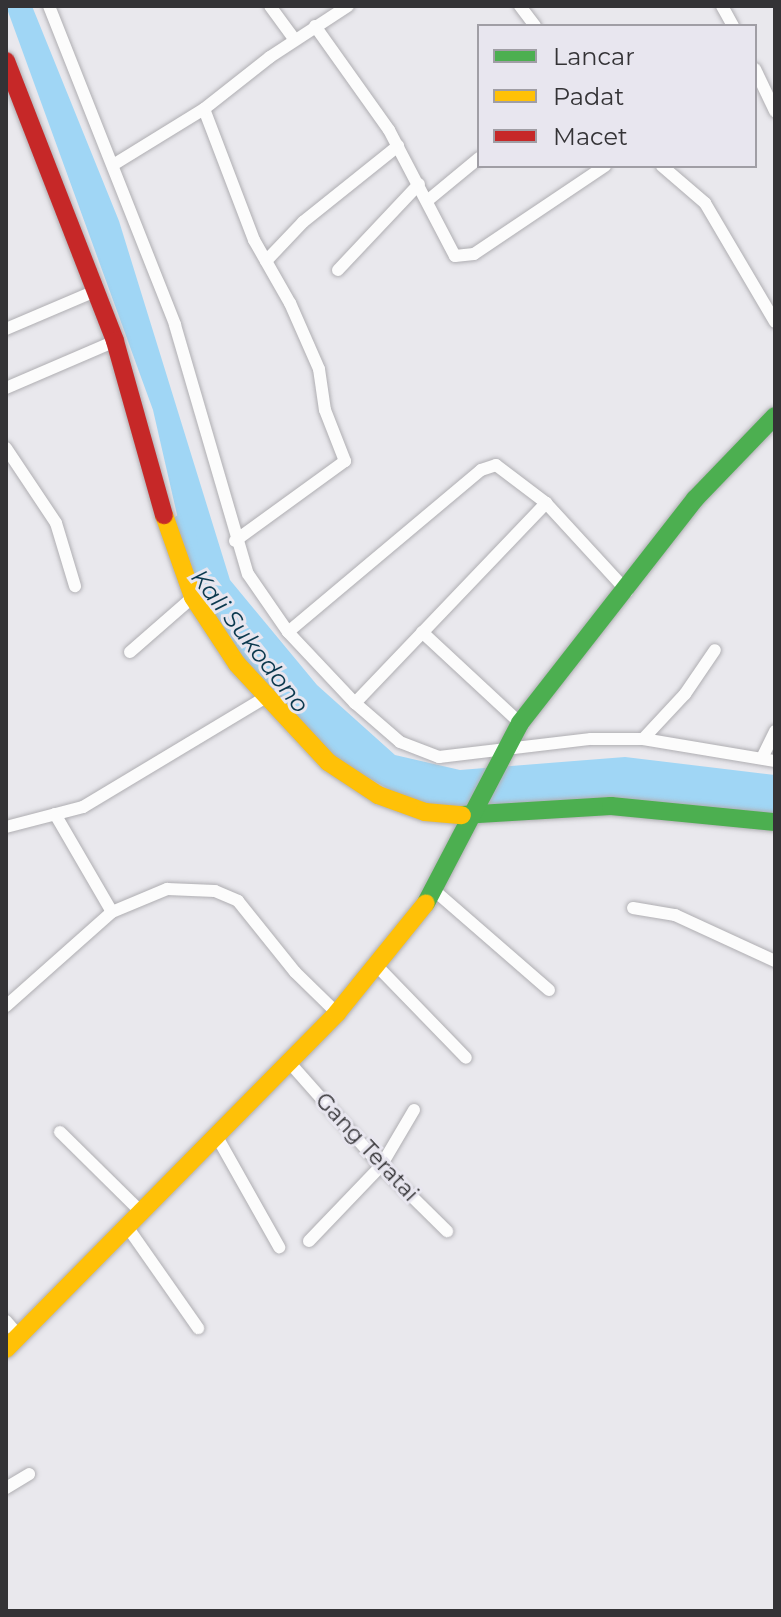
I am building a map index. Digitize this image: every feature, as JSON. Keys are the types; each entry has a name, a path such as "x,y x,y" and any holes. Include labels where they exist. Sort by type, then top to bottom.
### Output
{"main road":[{"path":"6,61 115,341 177,562 193,597 237,664 328,762 370,791 409,810 475,814 611,806 775,822"},
{"path":"13,1342 337,1013 435,891 475,814 497,760 520,723 627,591 695,499 775,416"}],"street":[{"path":"49,6 192,374 235,541 255,589 288,632 355,703 400,742 423,753 452,759 497,760 591,739 643,739 768,760 775,731"},
{"path":"270,6 295,40"},
{"path":"113,165 204,109 295,40 348,6"},
{"path":"520,6 534,24"},
{"path":"722,6 732,24"},
{"path":"315,26 398,146 449,250 465,259 602,168"},
{"path":"757,73 775,111"},
{"path":"757,98 767,92"},
{"path":"204,109 266,261 319,369 325,410 345,461 235,541"},
{"path":"266,261 303,222 398,146"},
{"path":"427,201 477,160"},
{"path":"664,168 705,203 775,322"},
{"path":"338,270 419,184"},
{"path":"6,329 95,291"},
{"path":"6,388 115,341"},
{"path":"6,448 56,523 75,586"},
{"path":"288,632 488,466 503,467 546,503 627,591"},
{"path":"355,703 546,503"},
{"path":"130,652 193,597"},
{"path":"422,632 520,723"},
{"path":"643,739 685,694 715,650"},
{"path":"6,827 83,807 268,696"},
{"path":"55,814 112,912"},
{"path":"6,1006 112,912 167,889 215,891 238,901 295,972 337,1013"},
{"path":"435,891 549,990"},
{"path":"633,908 675,915 775,961"},
{"path":"376,965 466,1058"},
{"name":"Gang Teratai","path":"289,1062 381,1166 447,1231"},
{"path":"309,1241 381,1166 414,1110"},
{"path":"60,1132 140,1211"},
{"path":"216,1135 279,1247"},
{"path":"126,1225 198,1328"},
{"path":"6,1321 13,1342"},
{"path":"6,1488 29,1474"}],"water":[{"path":"6,6 32,6 119,221 230,580 317,685 395,755 460,770 625,757 775,775 775,817 419,806 340,762 242,659 186,554 153,410"}],"waterway":[{"name":"Kali Sukodono","path":"183,526 189,566 227,622"}],"traffic: fast":[{"path":"426,903 520,723 695,499 775,416"},
{"path":"462,815 611,806 775,822"}],"traffic: slow":[{"path":"164,515 193,597 237,664 328,762 378,795 425,812 462,815"},
{"path":"6,1349 337,1013 426,903"}],"traffic: jam":[{"path":"6,61 115,341 164,515"}]}
